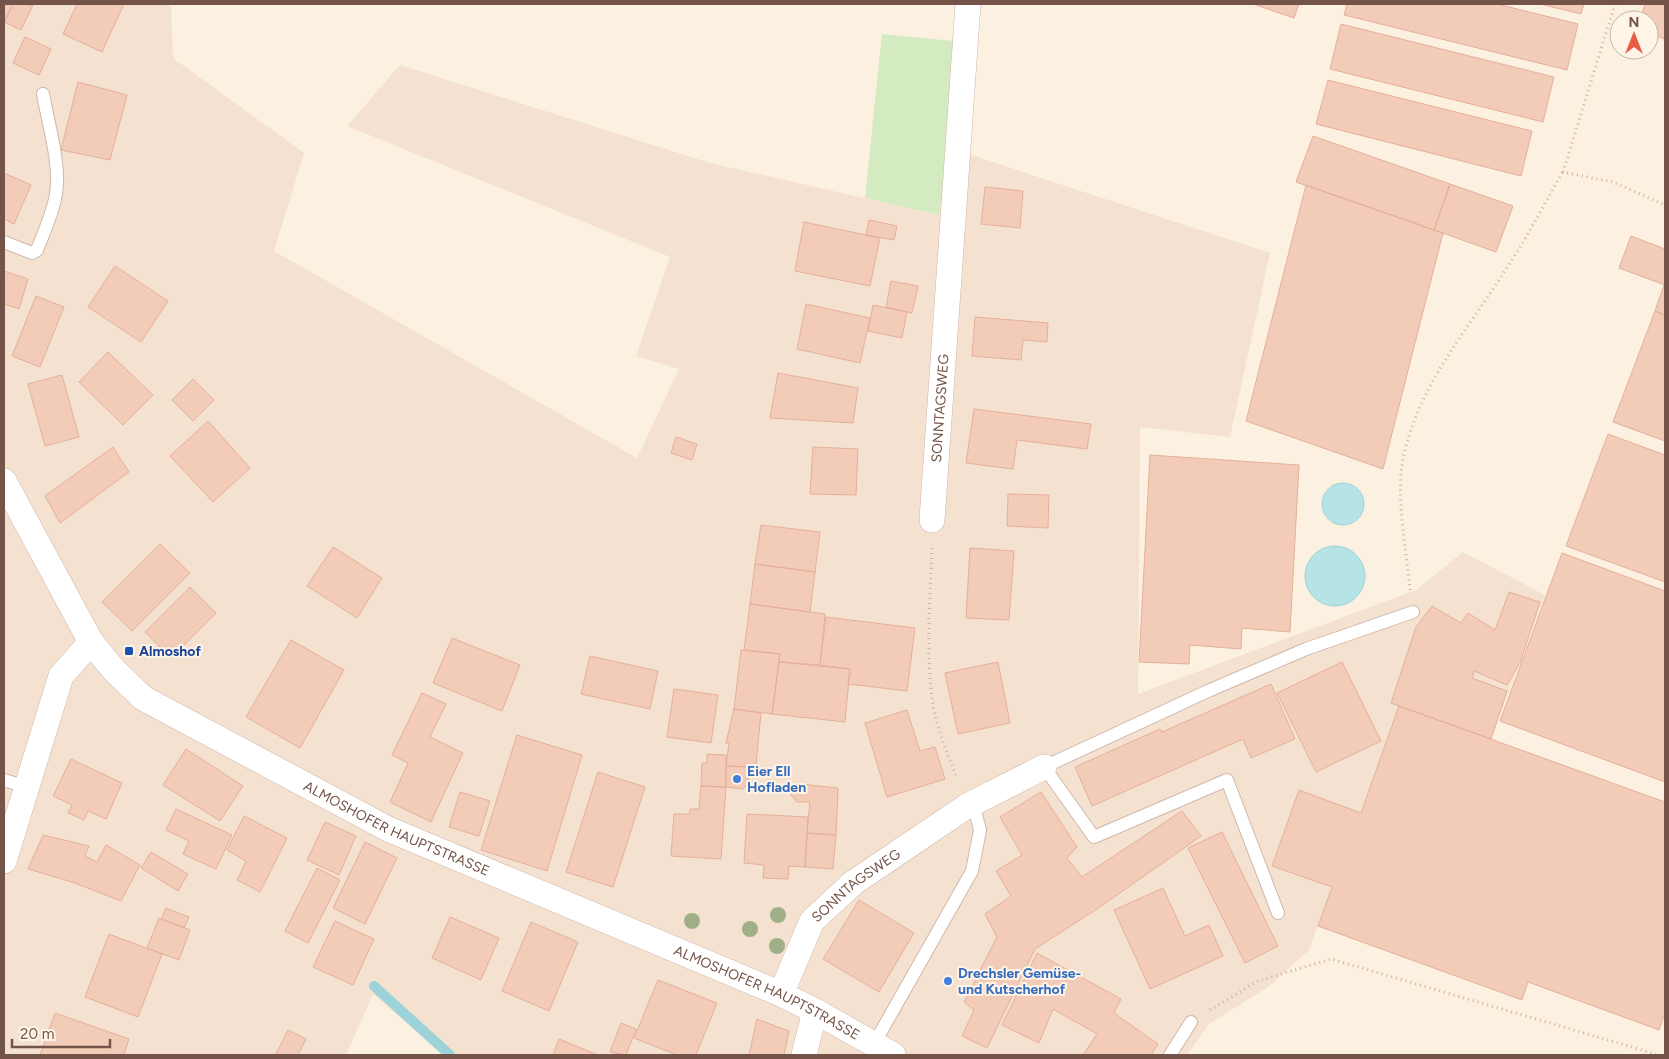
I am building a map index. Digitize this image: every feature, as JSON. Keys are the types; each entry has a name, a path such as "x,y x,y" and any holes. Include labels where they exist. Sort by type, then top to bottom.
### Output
{"street":[{"name":"SONNTAGSWEG","path":"932,520 968,4"},
{"name":"ALMOSHOFER HAUPTSTRASSE","path":"4,481 91,642 114,670 144,698 388,829 781,994 884,1050"},
{"path":"4,860 15,783 61,676 91,642"},
{"name":"SONNTAGSWEG","path":"781,994 812,921 853,884 970,804 1044,767"},
{"path":"804,1055 815,1011"}],"lane":[{"path":"4,242 32,253 37,250 53,204 56,187 56,168 43,94"},
{"path":"1278,913 1227,780 1094,837 1044,767 1306,648 1413,612"},
{"path":"884,1050 972,871 980,830 970,804"},
{"path":"1170,1055 1191,1022"}],"path":[{"path":"1413,612 1401,507 1404,455 1421,402 1446,356 1510,264 1563,172 1615,4"},
{"path":"1563,172 1613,182 1665,205"},
{"path":"932,520 930,637 932,698 938,724 970,804"},
{"path":"1191,1022 1258,982 1331,959 1660,1055"}],"shaded area":[{"path":"4,4 171,4 173,58 304,153 274,251 637,458 679,369 636,356 670,257 347,126 400,65 710,163 938,215 947,147 1270,253 1230,437 1140,427 1138,694 1416,590 1463,552 1545,595 1491,739 1399,706 1361,813 1299,791 1272,865 1332,887 1309,950 1268,987 1209,1024 1187,1055 443,1055 373,994 346,1055 4,1055"}],"green space":[{"path":"882,34 953,41 947,147 939,215 865,198"}],"water":[{"path":"1347,483 1355,486 1361,492 1364,504 1361,516 1355,522 1339,525 1331,522 1325,516 1322,500 1325,492 1331,486"},
{"path":"1335,546 1351,551 1356,555 1360,560 1365,576 1360,592 1356,597 1351,601 1335,606 1319,601 1314,597 1310,592 1305,576 1310,560 1314,555 1319,551"}],"building":[{"path":"4,4 13,4 4,23"},
{"path":"13,4 33,5 21,30 4,22"},
{"path":"77,4 124,4 102,52 63,34"},
{"path":"1253,4 1299,4 1294,18"},
{"path":"1347,4 1497,4 1578,24 1567,70 1344,15"},
{"path":"1540,4 1584,4 1581,14"},
{"path":"1645,4 1665,4 1665,39 1659,37 1659,10 1643,10"},
{"path":"1341,24 1554,77 1543,122 1330,69"},
{"path":"25,37 51,49 39,75 13,63"},
{"path":"1328,80 1532,131 1521,176 1316,124"},
{"path":"78,82 127,95 110,160 61,150"},
{"path":"1313,136 1450,184 1434,230 1296,182"},
{"path":"4,173 31,185 14,224 4,219"},
{"path":"1450,184 1513,206 1496,252 1434,230"},
{"path":"1306,185 1443,233 1383,469 1246,421"},
{"path":"985,187 1023,191 1020,228 981,224"},
{"path":"869,220 897,226 894,240 866,235"},
{"path":"804,222 880,238 870,286 795,271"},
{"path":"1631,236 1665,249 1665,285 1619,268"},
{"path":"115,266 168,301 141,342 88,307"},
{"path":"4,271 28,279 19,309 4,304"},
{"path":"891,281 918,286 912,313 886,307"},
{"path":"1665,285 1665,315 1655,311"},
{"path":"36,296 64,307 40,367 12,356"},
{"path":"806,304 870,318 860,363 797,349"},
{"path":"873,305 907,312 902,338 868,331"},
{"path":"1655,311 1665,315 1665,441 1613,422"},
{"path":"975,317 1048,323 1047,342 1023,340 1021,360 972,356"},
{"path":"108,352 153,395 123,425 79,382"},
{"path":"778,373 858,388 853,423 770,418"},
{"path":"62,375 79,437 45,446 28,384"},
{"path":"193,379 214,400 193,421 172,400"},
{"path":"974,409 1091,424 1087,449 1017,440 1013,469 966,463"},
{"path":"208,421 250,468 213,502 170,456"},
{"path":"1608,434 1665,455 1665,582 1566,546"},
{"path":"676,437 697,444 692,460 671,453"},
{"path":"113,447 129,472 60,523 45,496"},
{"path":"813,447 858,449 856,495 810,494"},
{"path":"1150,455 1299,465 1290,632 1242,628 1241,649 1190,645 1189,664 1139,662"},
{"path":"1008,494 1049,495 1048,528 1007,526"},
{"path":"761,525 820,532 815,572 755,564"},
{"path":"160,544 190,573 132,631 102,602"},
{"path":"333,547 382,578 357,618 307,586"},
{"path":"970,548 1014,551 1009,620 966,618"},
{"path":"1562,553 1665,591 1665,782 1500,721"},
{"path":"755,564 815,572 810,612 750,604"},
{"path":"190,587 216,613 171,658 145,632"},
{"path":"1509,592 1540,602 1520,663 1507,685 1474,671 1472,678 1507,691 1491,739 1391,703 1416,627 1432,606 1461,623 1468,613 1495,630"},
{"path":"750,604 825,614 820,665 779,662 780,654 744,650"},
{"path":"826,617 915,628 907,691 848,684 850,669 820,665"},
{"path":"452,638 520,665 502,711 433,683"},
{"path":"291,640 344,670 300,748 246,717"},
{"path":"741,650 780,654 772,714 734,709"},
{"path":"590,656 658,671 650,709 581,694"},
{"path":"779,662 850,669 845,722 772,714"},
{"path":"998,662 1010,723 958,734 945,673"},
{"path":"1342,662 1381,741 1316,772 1277,693"},
{"path":"1271,684 1295,739 1251,758 1243,739 1092,806 1075,767 1160,729 1162,732"},
{"path":"674,689 718,695 711,743 667,737"},
{"path":"422,693 446,704 430,737 463,753 431,822 390,802 408,763 392,755"},
{"path":"1399,706 1665,802 1665,1013 1659,1030 1528,982 1522,1000 1318,926 1332,887 1272,866 1299,790 1361,813"},
{"path":"734,709 761,713 755,775 749,774 749,767 726,766 729,743 726,743"},
{"path":"907,710 920,751 935,747 945,779 887,797 865,723"},
{"path":"517,735 582,755 547,871 481,850"},
{"path":"186,749 243,786 220,821 163,785"},
{"path":"707,754 726,755 726,787 701,786 702,763 707,763"},
{"path":"71,759 122,783 106,819 88,811 84,820 68,813 72,805 53,796"},
{"name":"Eier Ell Hofladen","path":"726,766 749,767 748,784 743,789 726,787"},
{"path":"598,772 645,787 613,887 566,872"},
{"path":"800,784 838,788 836,835 807,833 810,802 797,802 791,795 791,790"},
{"path":"701,786 726,787 721,859 671,856 674,814 690,814 690,809 699,809"},
{"path":"460,792 490,801 479,836 449,827"},
{"path":"1041,792 1077,847 1067,858 1082,877 1182,811 1201,836 1100,907 1035,949 987,1048 962,1036 974,1010 964,1002 997,937 985,914 1011,896 996,871 1022,855 1000,817"},
{"path":"176,809 232,835 216,869 183,854 189,841 166,830"},
{"path":"747,814 808,817 805,867 789,866 788,879 763,878 764,865 744,863"},
{"path":"244,816 287,838 260,892 237,880 246,861 227,850"},
{"path":"325,822 356,836 339,875 307,860"},
{"path":"1222,832 1278,946 1245,963 1188,848"},
{"path":"807,833 836,835 833,869 805,867"},
{"path":"43,835 89,846 85,856 97,862 106,845 140,865 121,901 72,882 28,869"},
{"path":"365,842 397,858 365,924 333,908"},
{"path":"151,852 188,874 178,891 141,868"},
{"path":"317,868 340,880 308,943 285,931"},
{"path":"1163,888 1185,936 1209,925 1223,956 1150,989 1114,910"},
{"path":"859,900 914,933 879,992 823,959"},
{"path":"166,908 189,917 184,928 161,919"},
{"path":"450,917 499,938 481,980 432,958"},
{"path":"159,918 190,930 179,960 147,948"},
{"path":"335,921 374,939 353,985 313,967"},
{"path":"531,922 578,942 549,1011 502,991"},
{"path":"109,934 162,954 138,1017 85,997"},
{"path":"1037,953 1121,999 1114,1013 1158,1044 1151,1055 1083,1055 1097,1034 1053,1009 1039,1043 1002,1025"},
{"path":"658,980 717,1003 696,1055 677,1055 634,1038"},
{"path":"55,1013 129,1039 124,1055 40,1055"},
{"path":"757,1019 789,1031 784,1055 749,1055"},
{"path":"621,1023 636,1029 626,1055 610,1052"},
{"path":"288,1030 306,1039 298,1055 276,1054"},
{"path":"559,1039 598,1055 553,1055"}],"waterway":[{"path":"374,986 450,1055"}],"place":[{"name":"Almoshof","path":"129,651"},
{"name":"Eier Ell Hofladen","path":"737,779"},
{"name":"Drechsler Gemüse- und Kutscherhof","path":"948,981"}]}
